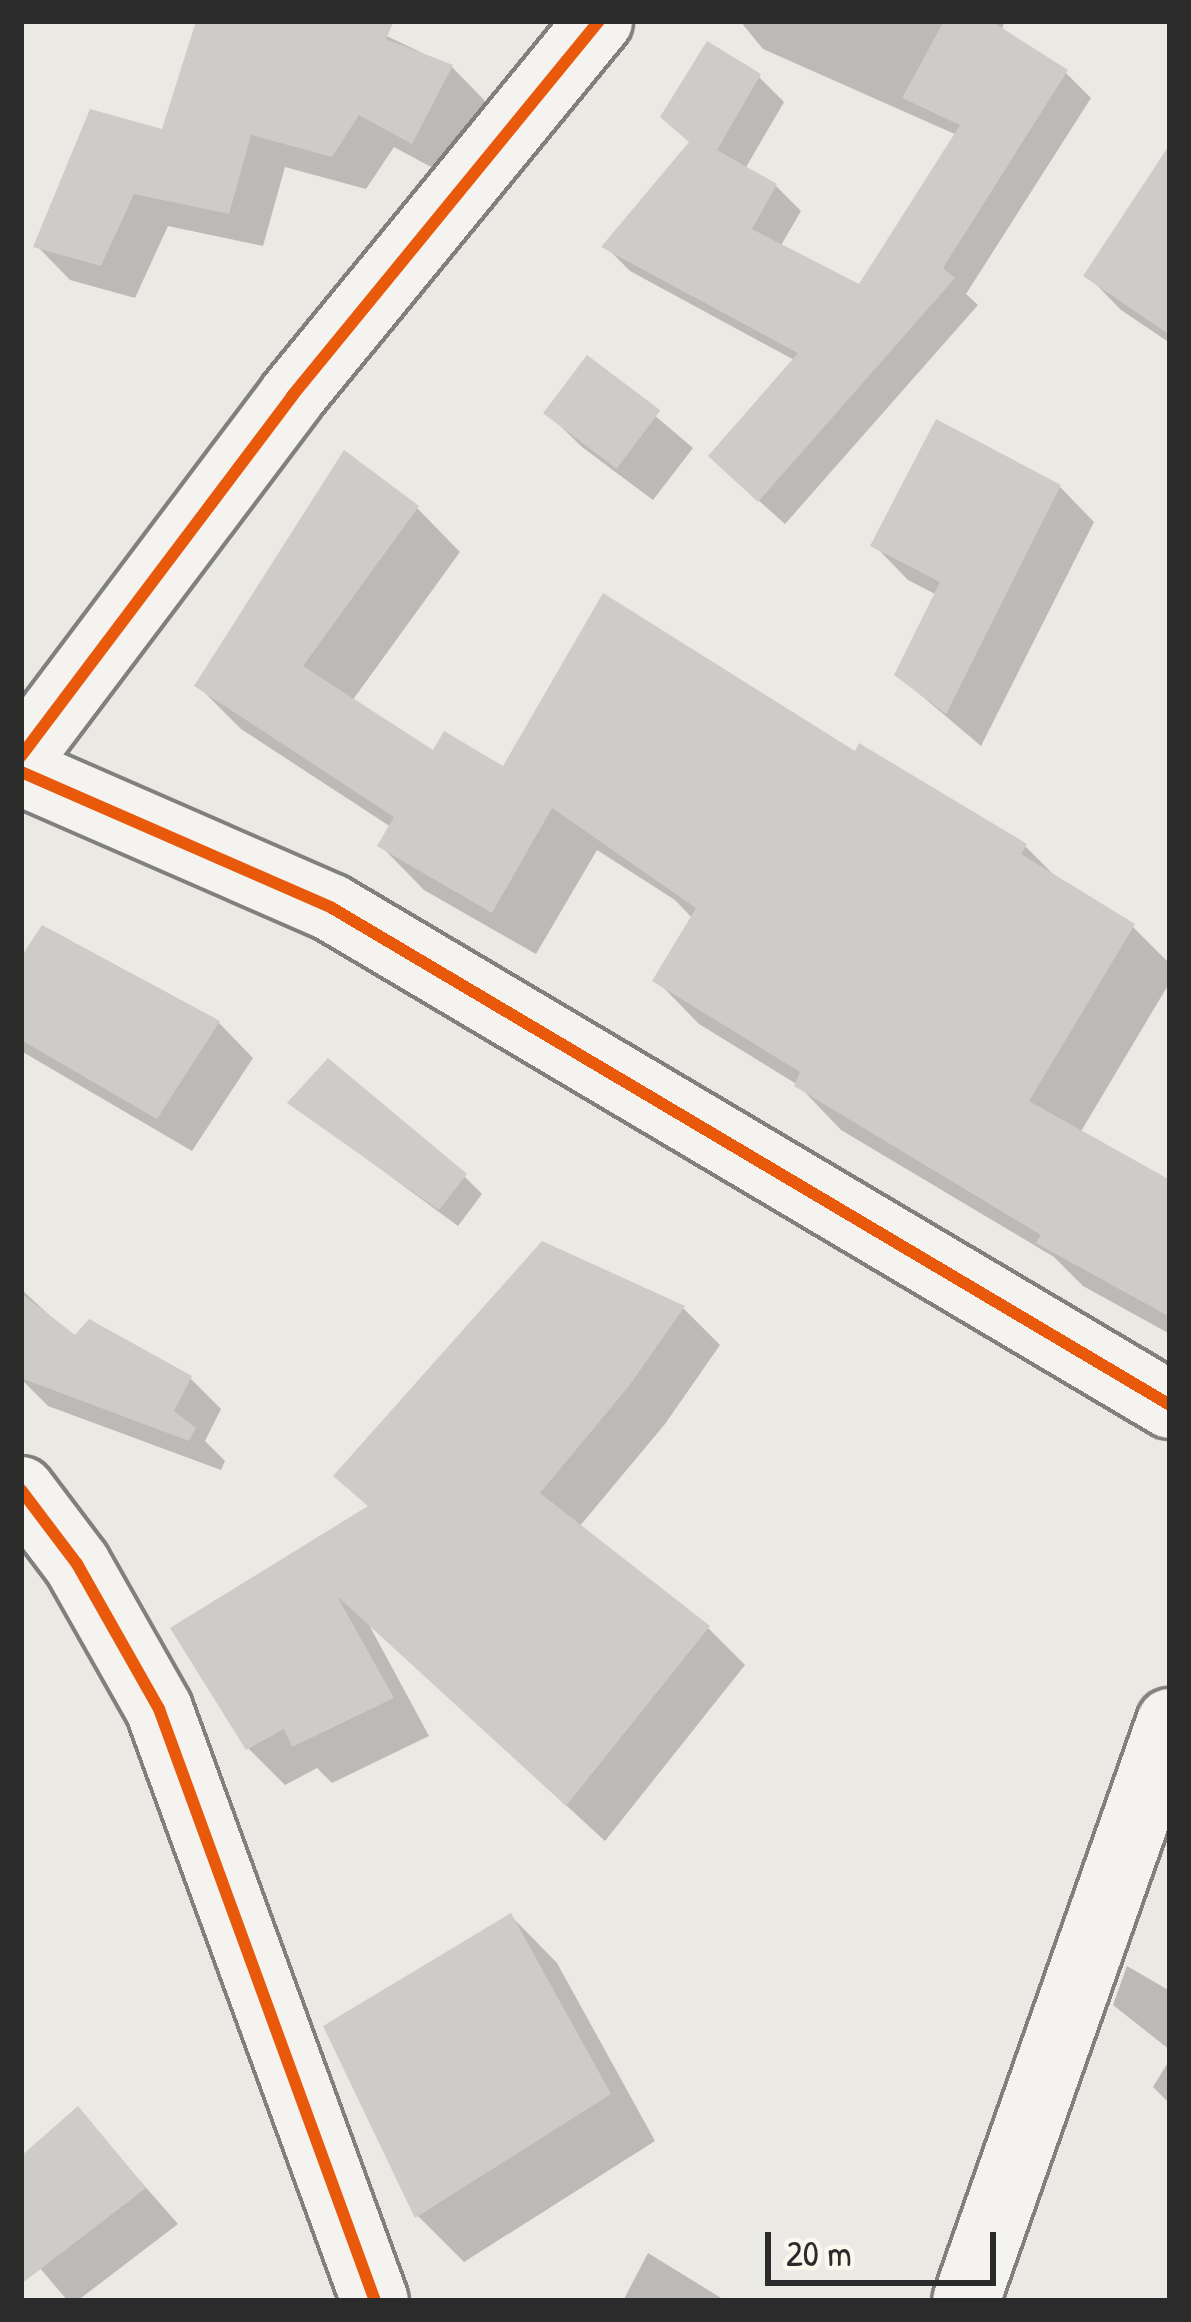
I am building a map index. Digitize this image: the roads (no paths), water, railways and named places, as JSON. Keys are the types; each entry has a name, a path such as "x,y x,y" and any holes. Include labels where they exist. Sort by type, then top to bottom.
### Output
{"street":[{"path":"21,756 292,396 599,21"},
{"path":"21,772 332,908 1170,1405"},
{"path":"21,1490 77,1564 159,1709 375,2301"},
{"path":"966,2301 1170,1722"}]}
